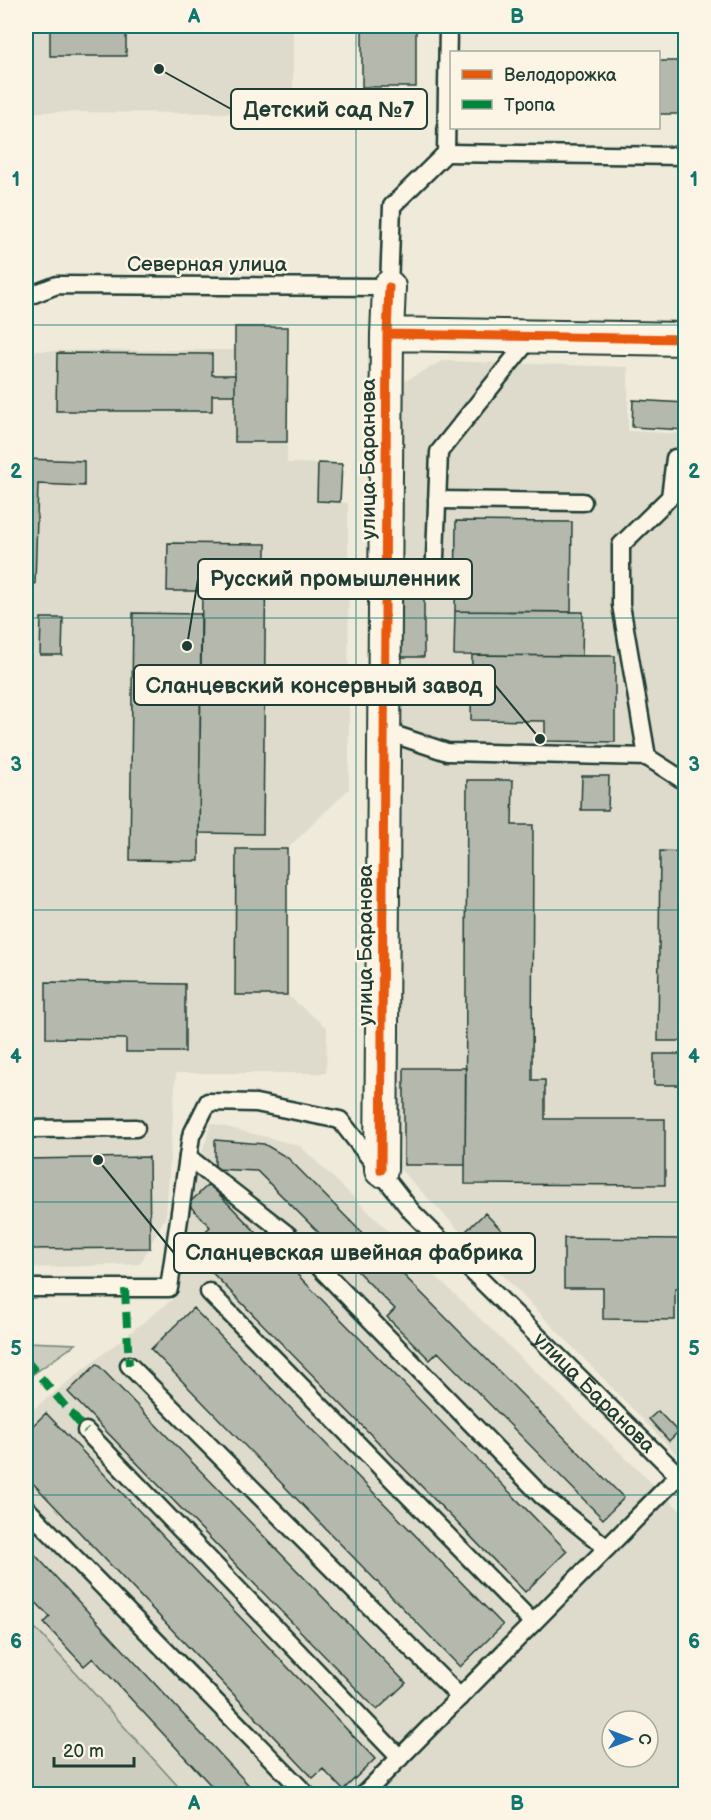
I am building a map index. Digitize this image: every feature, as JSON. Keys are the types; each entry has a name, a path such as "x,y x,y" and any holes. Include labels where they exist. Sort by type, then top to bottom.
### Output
{"street":[{"name":"улица Баранова","path":"381,1170 389,287"},
{"path":"387,334 686,339"}],"lane":[{"path":"389,287 393,206 446,153 448,26"},
{"path":"446,153 686,156"},
{"name":"Северная улица","path":"26,297 57,285 389,287"},
{"path":"434,583 439,452 531,337"},
{"path":"646,757 621,605 621,544 670,497 675,458"},
{"path":"437,501 584,502"},
{"path":"384,731 447,752 646,757 686,782"},
{"name":"улица Баранова","path":"26,1288 169,1288 191,1136 208,1102 256,1103 340,1120 412,1212 682,1479"},
{"path":"26,1130 136,1128"},
{"path":"188,1158 288,1235 541,1495 607,1548"},
{"path":"209,1292 533,1623"},
{"path":"129,1365 460,1697"},
{"path":"86,1431 400,1758"},
{"path":"364,1794 607,1548 682,1479"},
{"path":"26,1508 306,1794"}],"shaded area":[{"path":"26,26 293,26 293,113 26,112"},
{"path":"235,327 288,327 287,463 342,464 340,502 348,503 349,789 287,849 287,995 327,1028 326,1073 176,1073 166,1216 140,1264 26,1268 26,351 234,350"},
{"path":"442,361 628,367 628,431 685,434 685,1463 392,1161 398,385"},
{"path":"211,1123 300,1146 685,1515 685,1794 185,1794 26,1618 26,1415 179,1294 185,1208"},
{"path":"26,1342 76,1344 26,1379"},
{"path":"26,1618 185,1794 26,1794"}],"building":[{"path":"50,26 126,26 126,56 50,56"},
{"path":"362,26 416,26 416,87 362,87"},
{"path":"660,61 686,61 686,114 660,114"},
{"path":"235,327 288,327 287,442 235,442"},
{"path":"57,353 212,354 212,375 235,375 235,395 212,395 212,411 56,411"},
{"path":"633,400 686,403 686,430 632,427"},
{"path":"26,459 84,461 84,486 38,484 35,584 26,584"},
{"path":"318,463 342,464 340,502 317,501"},
{"path":"456,521 572,522 571,612 455,611"},
{"path":"168,543 266,544 263,834 199,833 202,591 167,591"},
{"path":"397,594 424,594 424,657 397,657"},
{"path":"455,611 583,612 582,656 454,655"},
{"path":"133,613 201,614 199,861 130,860"},
{"path":"41,618 63,618 62,655 40,655"},
{"path":"472,655 615,656 615,742 545,741 545,721 471,720"},
{"path":"582,776 609,776 608,810 581,810"},
{"path":"467,780 513,780 512,825 533,825 532,1080 545,1080 545,1119 665,1119 665,1185 465,1184"},
{"path":"236,849 287,849 287,995 235,995"},
{"path":"660,851 686,852 686,1041 658,1041"},
{"path":"46,982 185,984 185,1052 126,1052 126,1039 46,1038"},
{"path":"654,1054 686,1054 686,1085 654,1085"},
{"path":"404,1068 466,1068 465,1165 404,1165"},
{"path":"215,1140 264,1144 288,1158 624,1498 603,1519 438,1352 430,1360 387,1317 395,1309 257,1171 215,1169"},
{"path":"149,1157 150,1248 26,1249 26,1159"},
{"path":"209,1184 567,1551 525,1592 188,1248 210,1227 188,1204"},
{"path":"485,1213 509,1238 494,1253 489,1248 486,1251 466,1231"},
{"path":"564,1238 686,1239 686,1289 675,1289 675,1320 603,1319 603,1288 564,1288"},
{"path":"193,1308 503,1625 460,1667 151,1349"},
{"path":"97,1364 406,1683 377,1710 68,1392"},
{"path":"658,1411 678,1432 669,1441 649,1419"},
{"path":"46,1413 375,1759 343,1790 323,1769 313,1778 26,1476 26,1432"},
{"path":"26,1545 257,1794 219,1794 93,1658 84,1666 44,1623 50,1617 26,1592"}],"marked path":[{"path":"125,1289 129,1365"},
{"path":"26,1360 86,1431"}],"cycle path":[{"path":"381,1170 389,287"},
{"path":"387,334 686,339"}],"place":[{"name":"Детский сад №7","path":"159,69"},
{"name":"Русский промышленник","path":"187,646"},
{"name":"Сланцевский консервный завод","path":"540,739"},
{"name":"Сланцевская швейная фабрика","path":"98,1160"}]}
